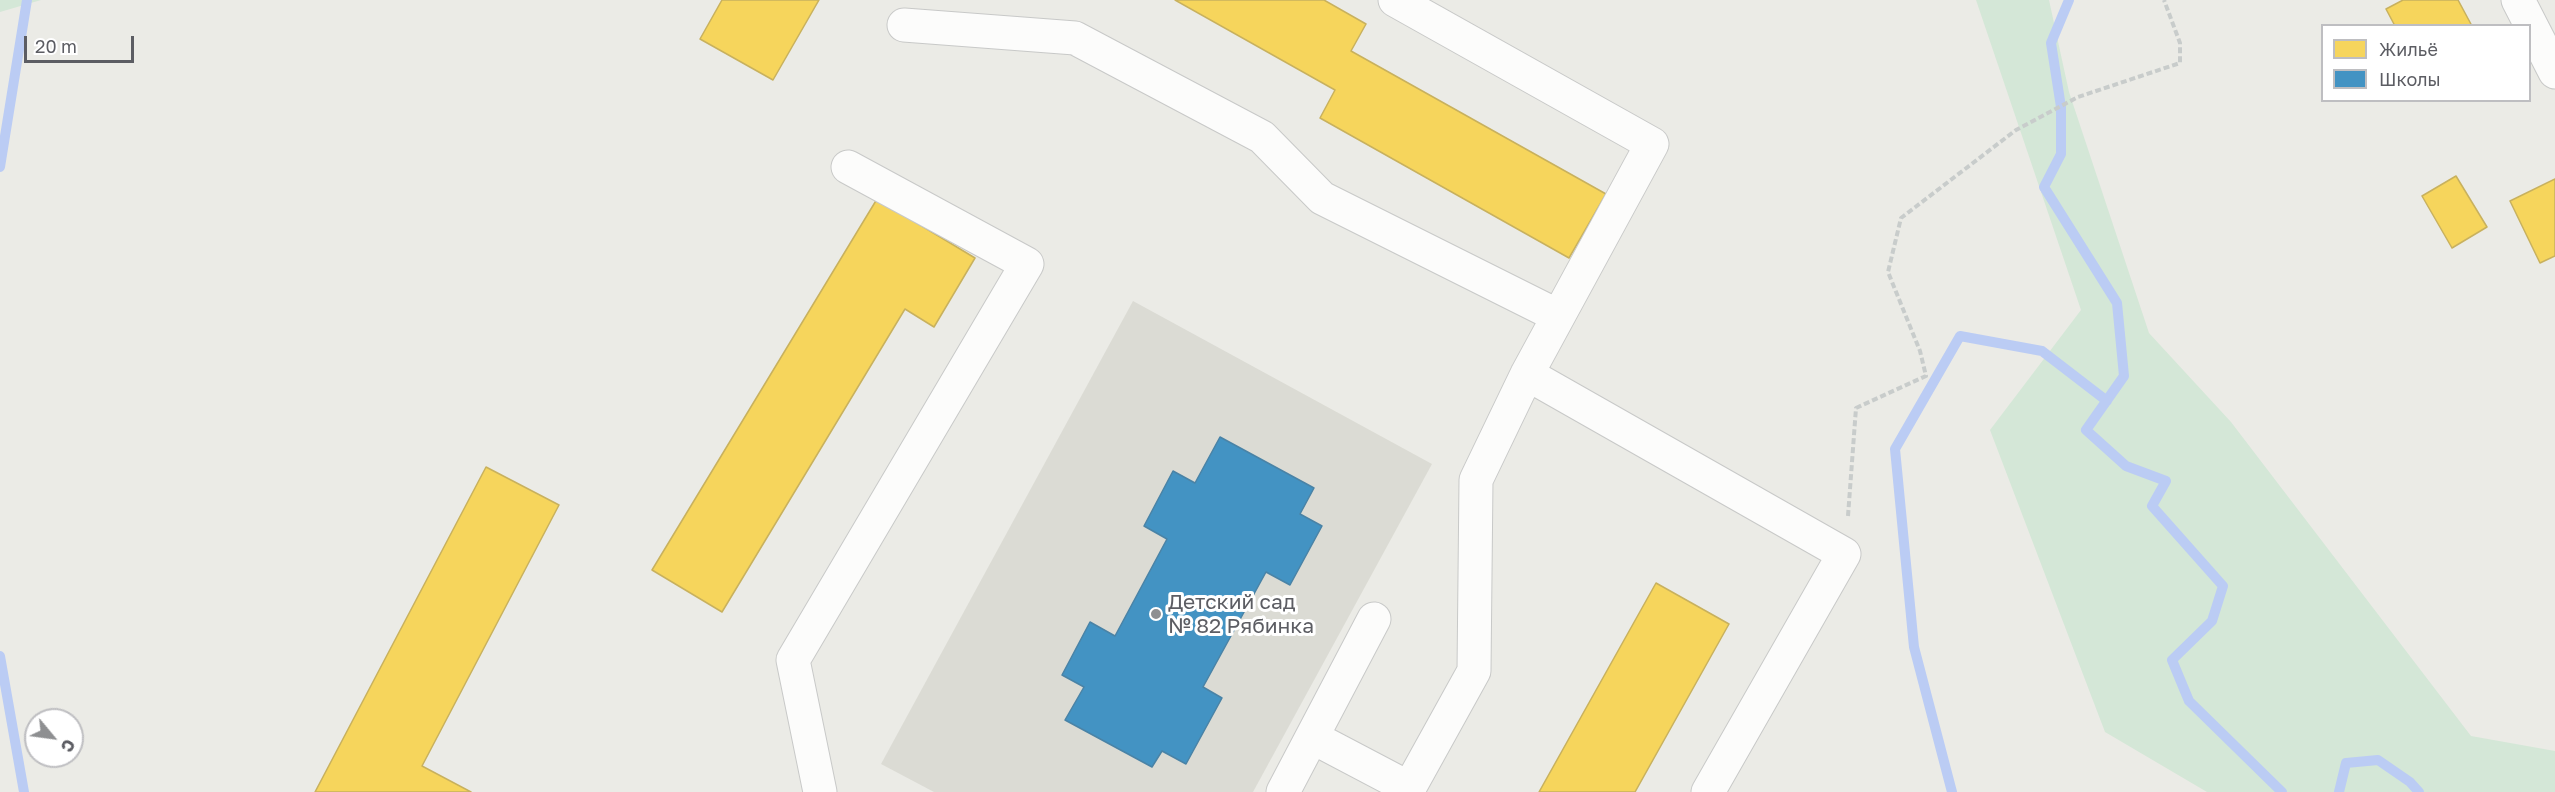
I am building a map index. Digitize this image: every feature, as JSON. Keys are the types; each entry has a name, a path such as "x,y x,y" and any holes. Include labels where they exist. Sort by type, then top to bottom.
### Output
{"street":[{"path":"1312,737 1408,790 1474,671 1476,480 1527,374 1652,144 1395,0"},
{"path":"2518,0 2530,24"},
{"path":"904,25 1075,38 1262,137 1322,198 1558,316"},
{"path":"2531,25 2555,72"},
{"path":"820,792 793,660 1028,264 848,167"},
{"path":"1527,374 1845,554 1708,792"},
{"path":"1283,792 1374,619"}],"path":[{"path":"1845,554 1856,408 1926,376 1920,351 1888,272 1901,218 2016,130 2078,97 2180,63 2180,43 2164,0"}],"shaded area":[{"name":"Детский сад № 82 Рябинка","path":"1133,301 1432,464 1253,792 934,792 881,764"}],"green space":[{"path":"0,0 41,0 0,12"},
{"path":"1976,0 2049,0 2069,92 2149,333 2231,422 2471,736 2555,751 2555,792 2207,792 2105,732 1990,430 2081,310"}],"building: Жильё":[{"path":"722,0 819,0 773,80 700,39"},
{"path":"1175,0 1324,0 1366,24 1351,51 1606,194 1569,258 1320,118 1335,90"},
{"path":"2403,0 2458,0 2471,24 2394,24 2386,9"},
{"path":"2456,176 2487,227 2452,248 2422,196"},
{"path":"2555,179 2555,256 2540,263 2510,201"},
{"path":"877,199 975,258 934,327 905,309 722,612 652,570"},
{"path":"486,467 559,505 422,766 471,792 315,792"},
{"path":"1656,583 1729,624 1635,792 1539,792"}],"building: Школы":[{"path":"1220,437 1314,488 1300,514 1322,526 1290,585 1266,572 1203,687 1222,698 1186,764 1162,751 1152,767 1065,720 1084,687 1062,675 1090,622 1115,636 1167,539 1144,526 1173,471 1195,483"}],"waterway":[{"path":"0,167 27,0"},
{"path":"2069,0 2051,43 2061,107 2061,154 2044,187 2117,303 2124,376 2086,430 2126,466 2166,481 2152,506 2223,586 2212,621 2172,660 2189,701 2282,792"},
{"path":"1952,792 1914,647 1895,449 1960,336 2042,351 2107,401"},
{"path":"0,656 24,792"},
{"path":"2339,792 2346,763 2378,760 2410,782 2419,792"}],"place":[{"name":"Детский сад № 82 Рябинка","path":"1156,614"}]}
